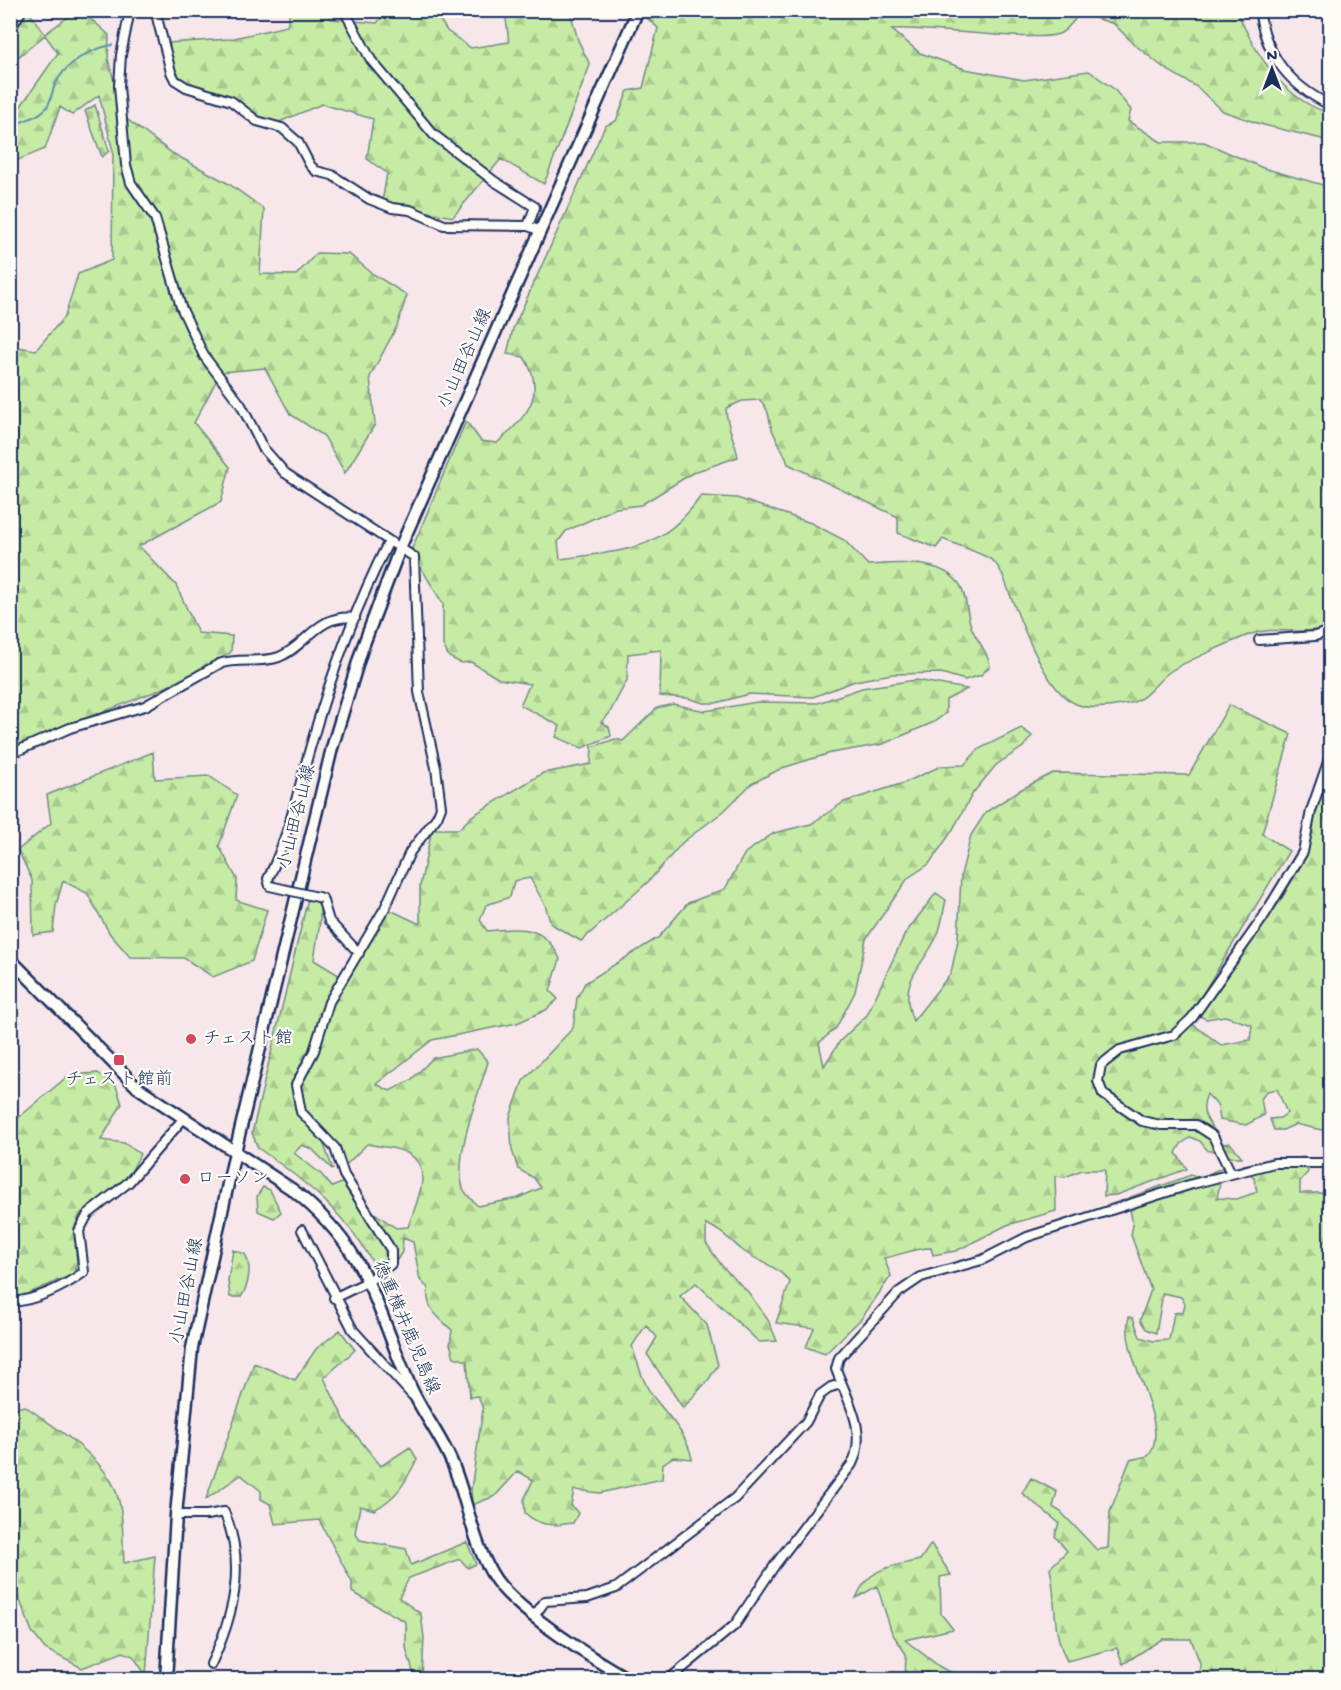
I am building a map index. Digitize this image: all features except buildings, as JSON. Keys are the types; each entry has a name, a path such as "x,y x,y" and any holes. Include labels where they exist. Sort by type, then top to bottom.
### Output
{"main road":[{"name":"小山田谷山線","path":"166,1680 176,1515 192,1348 234,1152 332,748 365,639 400,548 638,10"},
{"name":"徳重横井鹿児島線","path":"10,959 34,980 115,1067 152,1099 234,1152 314,1208 343,1238 369,1281 417,1400 445,1445 491,1572 503,1588 535,1615 590,1657 630,1680"}],"street":[{"path":"10,29 22,10"},
{"path":"130,10 121,55 119,86 126,165 131,183 155,218 181,307 204,356 241,405 263,448 273,461 302,485 414,556 419,692 436,768 441,807 437,817 410,852 395,890 329,1002 314,1051 300,1075 296,1091 301,1112 335,1148 344,1175 391,1250 391,1264 369,1281 334,1298"},
{"path":"155,10 175,80 186,87 231,101 257,121 282,128 298,142 310,165 316,171 332,175 369,200 392,208 410,210 444,225 528,226 541,231"},
{"path":"344,10 371,60 433,134 494,181 535,207 528,226"},
{"path":"1259,10 1270,53 1302,89 1330,105"},
{"path":"359,953 329,921 322,898 270,886 268,879 282,850 309,751 355,618 389,541"},
{"path":"10,754 70,729 145,706 219,664 231,660 267,659 280,656 323,624 342,618 355,618"},
{"path":"1259,640 1316,636 1330,631"},
{"path":"1231,1173 1213,1136 1196,1125 1161,1125 1142,1120 1103,1094 1098,1081 1101,1065 1120,1050 1174,1035 1192,1018 1290,876 1303,852 1311,811 1330,756"},
{"path":"10,1302 22,1301 69,1283 84,1272 79,1231 88,1214 129,1182 183,1119"},
{"path":"668,1680 735,1625 775,1565 852,1464 857,1445 856,1417 836,1369 839,1358 912,1281 982,1260 1027,1237 1053,1228 1231,1173 1274,1163 1330,1163"},
{"path":"302,1230 334,1298 353,1330 417,1400"},
{"path":"535,1615 545,1601 587,1598 616,1588 735,1498 806,1422 819,1395 841,1384"},
{"path":"176,1515 207,1515 224,1512 228,1522 238,1570 238,1581 226,1632 211,1664"}],"green space":[{"path":"434,10 447,31 471,48 509,42 505,11 570,11 578,40 590,65 544,184 501,159 453,217 382,203 387,173 367,159 373,119 322,104 272,125 225,101 185,88 167,71 167,43 230,39 287,26 290,11 327,11 331,19 377,23 387,11"},
{"path":"11,11 28,11 45,34 76,11 82,11 109,35 108,59 124,117 172,153 229,184 264,209 260,274 296,275 317,253 349,254 373,274 407,295 397,326 370,377 375,424 345,473 324,436 290,414 265,368 221,372 194,423 230,467 221,502 139,546 176,585 198,633 232,636 231,652 178,681 11,750 10,532 14,530 18,434 11,429 10,346 36,350 65,316 78,274 112,260 113,151 99,95 72,115 60,107 45,149 11,163 11,115 21,106 58,53 45,35 11,63"},
{"path":"650,11 1237,11 1252,43 1273,73 1298,98 1330,113 1330,141 1260,124 1223,111 1197,87 1164,68 1135,45 1114,24 1080,13 1064,31 1050,36 1008,36 891,29 920,53 965,69 1024,80 1089,71 1114,89 1131,110 1128,121 1161,142 1204,142 1263,168 1330,187 1330,626 1310,631 1271,630 1251,634 1174,669 1144,696 1133,702 1101,707 1076,704 1066,698 1056,687 1038,659 1003,575 993,561 943,539 936,548 898,533 898,517 788,464 771,427 768,412 760,400 742,401 726,408 727,420 738,457 694,472 641,505 616,508 566,531 558,542 560,559 622,550 655,539 671,529 686,515 701,496 737,498 811,523 844,540 868,565 918,564 942,570 952,576 963,590 972,629 989,661 990,666 981,675 965,680 941,673 892,674 855,681 813,697 749,694 716,703 704,703 687,698 660,696 661,650 628,654 627,680 609,714 601,722 609,727 611,736 582,748 556,737 560,726 520,705 530,684 499,679 471,662 461,663 449,657 443,645 443,604 411,551 466,421 481,441 497,443 525,415 530,404 534,394 531,370 524,357 507,354 513,329 605,126 616,121 628,91 643,88 658,28 647,18"},
{"path":"95,105 109,151 102,157 85,111"},
{"path":"916,680 967,689 946,700 946,713 934,722 883,744 831,753 782,768 751,784 724,811 683,842 648,882 581,941 551,924 545,905 530,878 514,881 510,897 486,905 480,920 487,931 521,929 530,931 547,939 554,948 560,959 550,991 558,999 546,1010 517,1023 432,1040 376,1084 390,1091 411,1080 433,1058 477,1049 488,1062 468,1125 461,1160 461,1175 465,1193 478,1206 518,1198 541,1188 534,1178 518,1169 512,1150 510,1117 523,1081 573,1028 577,998 585,983 659,937 688,903 725,889 745,853 774,833 811,824 844,802 904,783 941,766 964,765 979,749 1021,728 1032,736 1023,747 996,765 973,793 952,831 929,864 908,878 866,939 855,992 836,1028 819,1043 824,1066 840,1041 867,1015 905,934 936,893 946,900 937,936 909,985 909,1007 913,1021 951,973 958,940 961,875 971,835 986,812 1020,790 1053,773 1189,775 1229,705 1291,734 1262,834 1289,851 1187,1020 1221,1045 1250,1040 1252,1025 1225,1016 1206,1019 1197,1015 1282,898 1305,857 1309,819 1330,766 1330,1132 1296,1124 1283,1130 1274,1130 1270,1119 1280,1118 1287,1113 1277,1089 1267,1091 1261,1099 1264,1115 1246,1125 1220,1120 1218,1106 1207,1094 1204,1109 1207,1120 1223,1144 1230,1143 1242,1157 1222,1157 1217,1150 1208,1151 1200,1141 1191,1137 1181,1144 1176,1153 1187,1169 1116,1195 1104,1196 1105,1170 1082,1170 1065,1177 1055,1176 1056,1211 1007,1225 956,1251 933,1255 931,1248 925,1248 884,1258 891,1276 862,1318 825,1354 806,1347 814,1328 776,1323 790,1282 785,1276 748,1254 721,1232 706,1224 706,1243 722,1266 749,1293 768,1320 777,1341 759,1342 696,1283 680,1296 707,1325 718,1365 709,1379 683,1408 647,1354 657,1337 646,1325 632,1346 639,1367 651,1393 682,1434 692,1459 673,1457 663,1464 662,1479 600,1493 574,1490 571,1505 578,1513 573,1523 560,1525 542,1523 525,1513 524,1500 533,1480 518,1471 495,1496 472,1505 471,1489 483,1409 478,1396 470,1397 467,1361 454,1357 450,1344 452,1330 431,1307 428,1288 420,1280 413,1242 403,1238 402,1252 397,1260 382,1230 366,1207 396,1228 408,1227 421,1188 421,1169 417,1161 400,1150 367,1144 341,1170 328,1139 323,1142 333,1170 312,1149 302,1145 294,1153 321,1174 332,1187 344,1182 362,1207 382,1239 388,1256 387,1261 377,1270 366,1250 340,1216 310,1187 258,1148 252,1133 308,898 320,901 320,922 314,960 345,979 365,950 388,909 420,924 420,886 432,829 459,829 472,816 543,773 591,764 592,747 615,739 623,741 657,708 673,704 705,711 757,702 818,703 862,688"},
{"path":"153,752 155,779 209,776 237,795 219,846 237,879 236,900 267,910 252,961 213,977 184,958 130,957 110,934 87,893 63,881 56,905 53,932 33,935 32,880 18,850 51,823 47,795"},
{"path":"98,1073 116,1086 122,1104 101,1140 124,1143 140,1154 129,1176 80,1214 74,1228 77,1261 74,1274 20,1297 11,1297 10,1118 16,1120 69,1075"},
{"path":"1304,1157 1308,1172 1300,1181 1300,1193 1330,1193 1330,1679 1199,1679 1200,1663 1191,1639 1162,1639 1123,1664 1117,1648 1067,1661 1056,1627 1050,1568 1067,1551 1055,1536 1059,1523 1022,1493 1031,1478 1057,1492 1053,1507 1061,1512 1097,1550 1108,1548 1110,1512 1130,1460 1148,1456 1154,1443 1151,1409 1131,1350 1128,1332 1129,1317 1133,1318 1140,1337 1153,1341 1169,1340 1174,1313 1183,1312 1185,1304 1181,1297 1163,1293 1156,1333 1146,1329 1140,1320 1151,1290 1131,1235 1133,1225 1128,1198 1191,1175 1202,1177 1223,1167 1217,1198 1237,1199 1257,1192 1254,1178 1243,1165"},
{"path":"263,1187 270,1190 281,1212 274,1218 258,1211 257,1196"},
{"path":"233,1250 245,1254 249,1270 248,1282 241,1297 230,1297 228,1280"},
{"path":"340,1330 355,1350 324,1378 346,1423 381,1466 410,1447 417,1459 404,1482 389,1500 374,1510 360,1506 355,1533 360,1540 406,1549 411,1565 467,1542 476,1564 468,1568 460,1559 409,1578 399,1598 421,1614 424,1638 422,1678 415,1678 406,1648 406,1622 352,1592 352,1582 319,1520 275,1524 270,1504 261,1499 261,1491 241,1475 206,1499 254,1363 295,1380 316,1349"},
{"path":"25,1406 84,1449 111,1481 121,1510 124,1563 155,1556 146,1675 133,1656 123,1652 82,1668 45,1649 32,1632 11,1577 11,1409"},
{"path":"931,1544 951,1575 940,1577 941,1614 953,1629 905,1640 940,1667 965,1679 939,1679 927,1672 920,1679 905,1679 906,1654 892,1633 877,1586 856,1598 861,1587 874,1574 890,1567 920,1560"}],"waterway":[{"path":"10,129 43,111 48,105 59,77 79,58 112,45"}],"place":[{"name":"チェスト館","path":"191,1039"},
{"name":"チェスト館前","path":"119,1060"},
{"name":"ローソン","path":"185,1179"}]}
